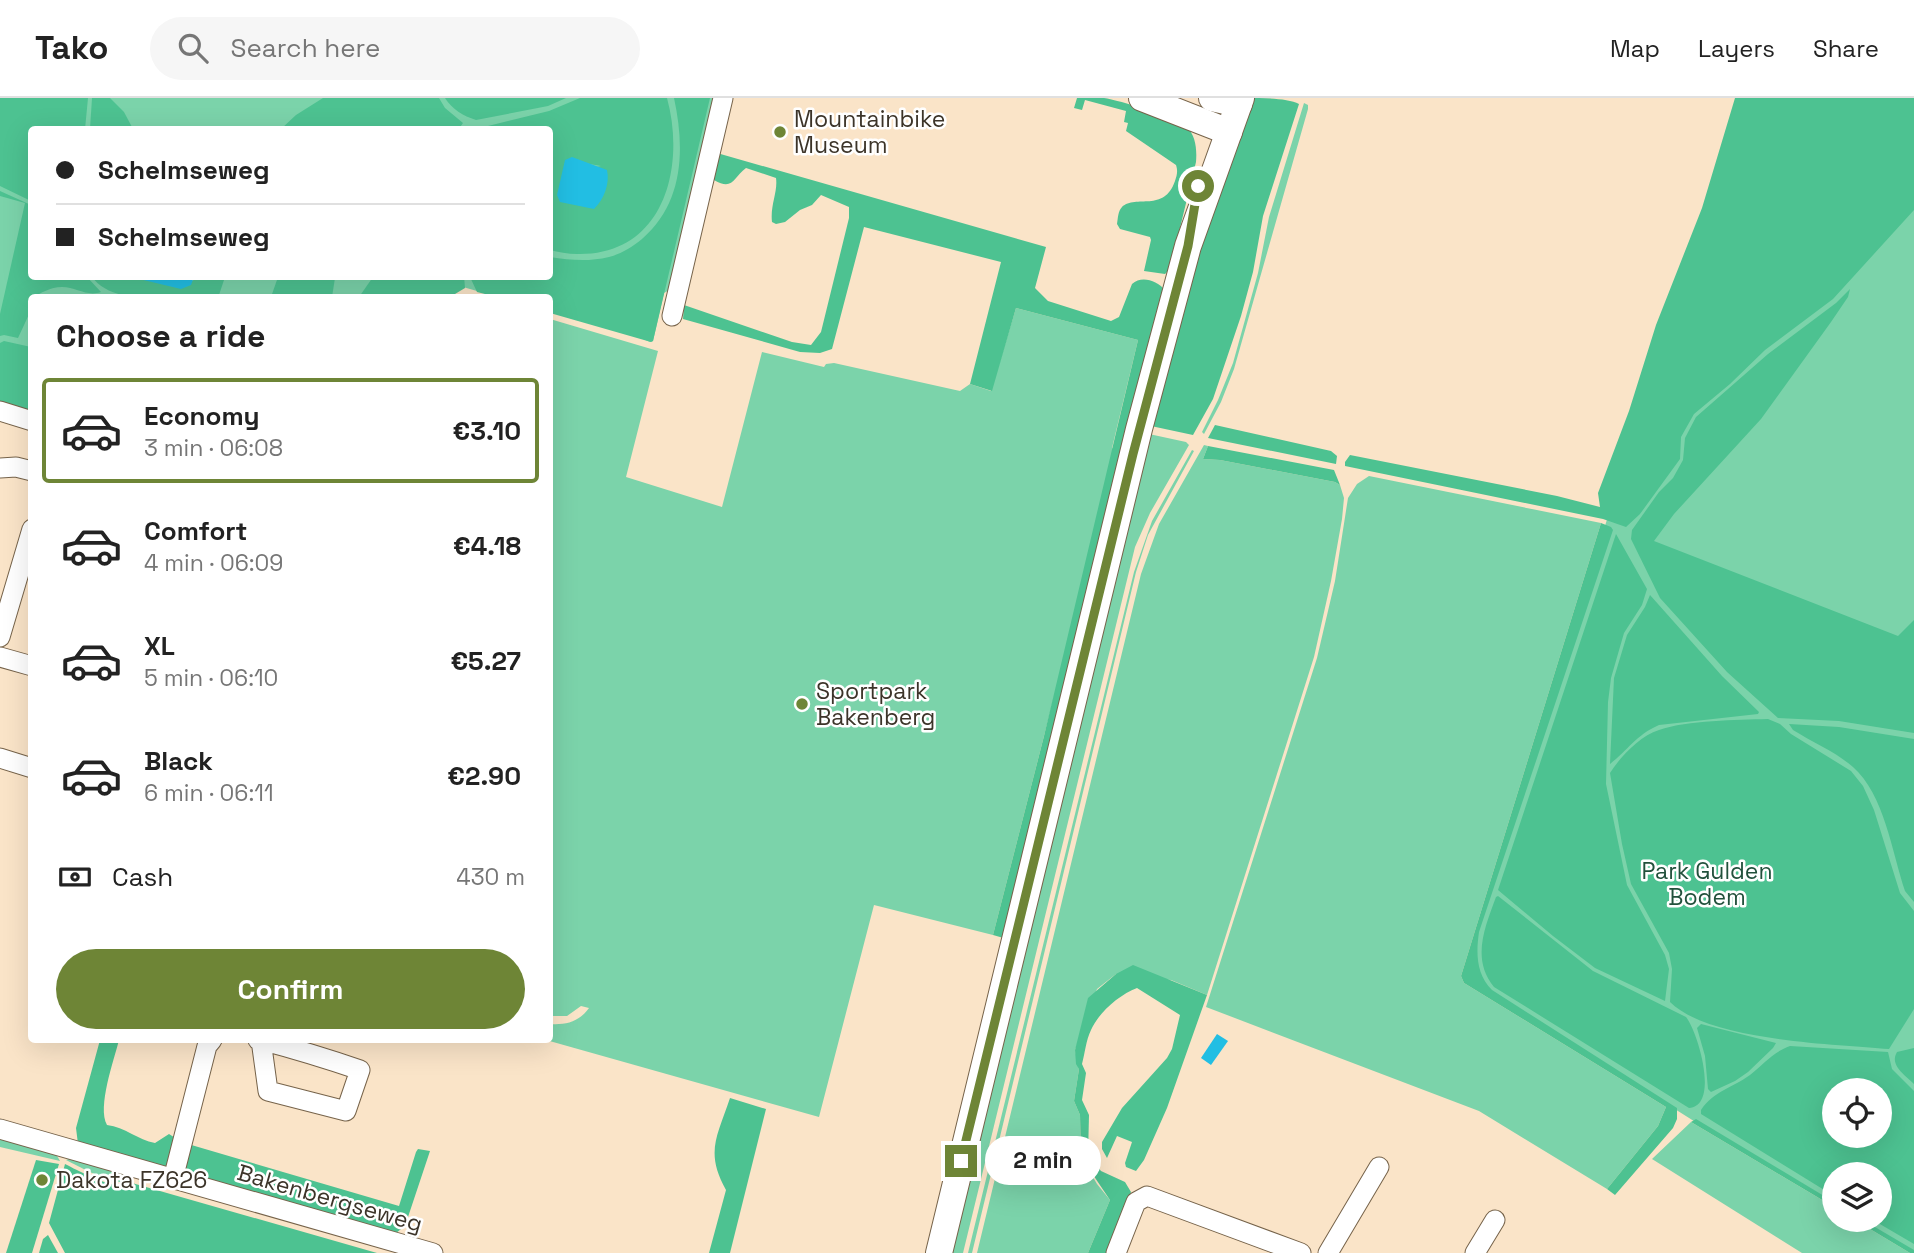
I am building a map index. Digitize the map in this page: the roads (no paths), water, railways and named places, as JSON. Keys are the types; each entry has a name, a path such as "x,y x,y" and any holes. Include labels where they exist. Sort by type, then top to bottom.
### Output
{"main road":[{"path":"1142,98 1221,130"},
{"path":"939,1253 1132,456 1188,246 1193,206 1221,130 1227,99"}],"street":[{"path":"672,316 723,98"},
{"path":"0,411 28,420"},
{"path":"0,468 16,467 28,470"},
{"path":"0,637 28,542"},
{"path":"0,657 28,665"},
{"path":"0,758 28,767"},
{"path":"173,1179 210,1043"},
{"path":"260,1043 268,1091 346,1111 360,1070 271,1043"},
{"name":"Bakenbergseweg","path":"0,1129 433,1253"},
{"path":"1328,1253 1379,1167"},
{"path":"1116,1253 1136,1202 1147,1196 1301,1253"},
{"path":"1475,1253 1495,1220"}],"water":[{"path":"572,157 607,170 605,191 594,209 560,202 557,195 565,160"},
{"path":"144,280 193,280 191,285 181,289"},
{"path":"1217,1034 1228,1041 1211,1065 1201,1058"}],"place":[{"name":"Mountainbike Museum","path":"780,132"},
{"name":"Sportpark Bakenberg","path":"802,704"},
{"name":"Dakota FZ626","path":"42,1180"}],"park label":[{"name":"Park Gulden Bodem","path":"1707,884"}]}
